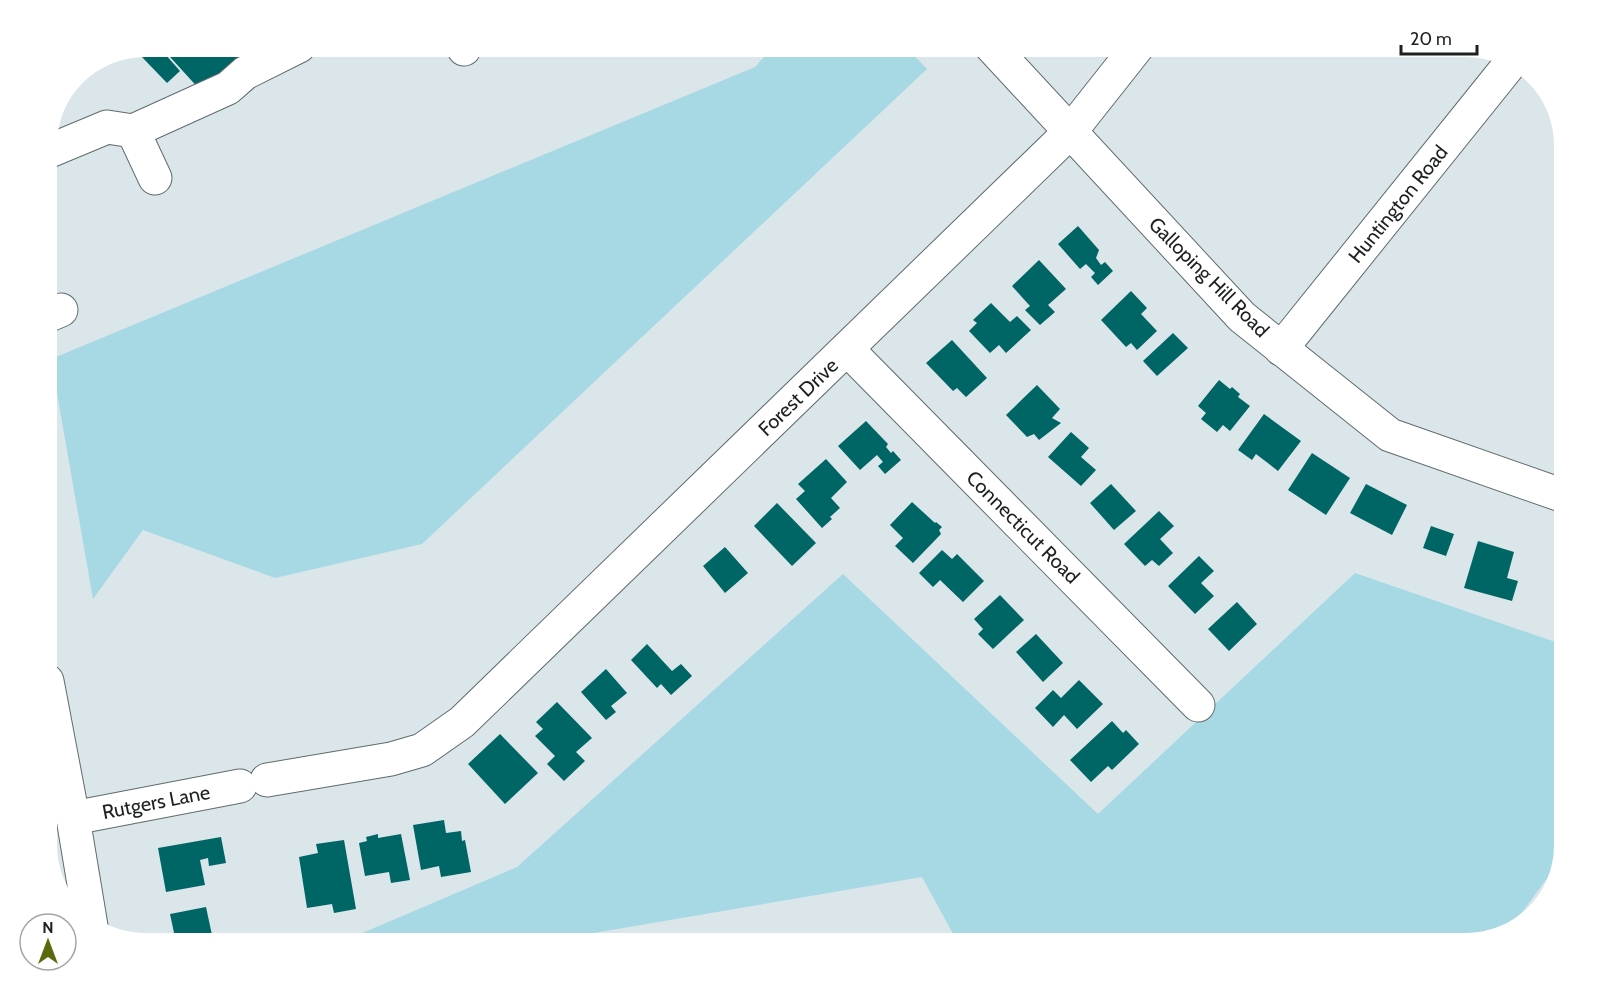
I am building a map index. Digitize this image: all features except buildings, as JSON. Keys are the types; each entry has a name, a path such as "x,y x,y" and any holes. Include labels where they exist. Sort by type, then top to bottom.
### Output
{"street":[{"path":"57,148 107,127 133,131 228,88 245,74 277,57"},
{"name":"Galloping Hill Road","path":"1001,57 1242,317 1390,435 1554,491"},
{"name":"Forest Drive","path":"391,759 422,750 462,722 1070,132 1129,57"},
{"name":"Huntington Road","path":"1281,349 1507,68"},
{"path":"133,131 155,178"},
{"name":"Connecticut Road","path":"847,349 1198,705"},
{"path":"57,758 73,818 89,913"},
{"name":"Rutgers Lane","path":"73,818 391,759"}],"shaded area":[{"path":"764,57 916,57 927,69 422,544 275,578 143,530 93,599 57,393 57,357 755,67"},
{"path":"1355,573 1554,642 1554,845 1551,868 1548,877 1520,915 1489,930 1466,933 953,933 922,877 594,933 362,933 517,867 843,574 1098,814"}]}
